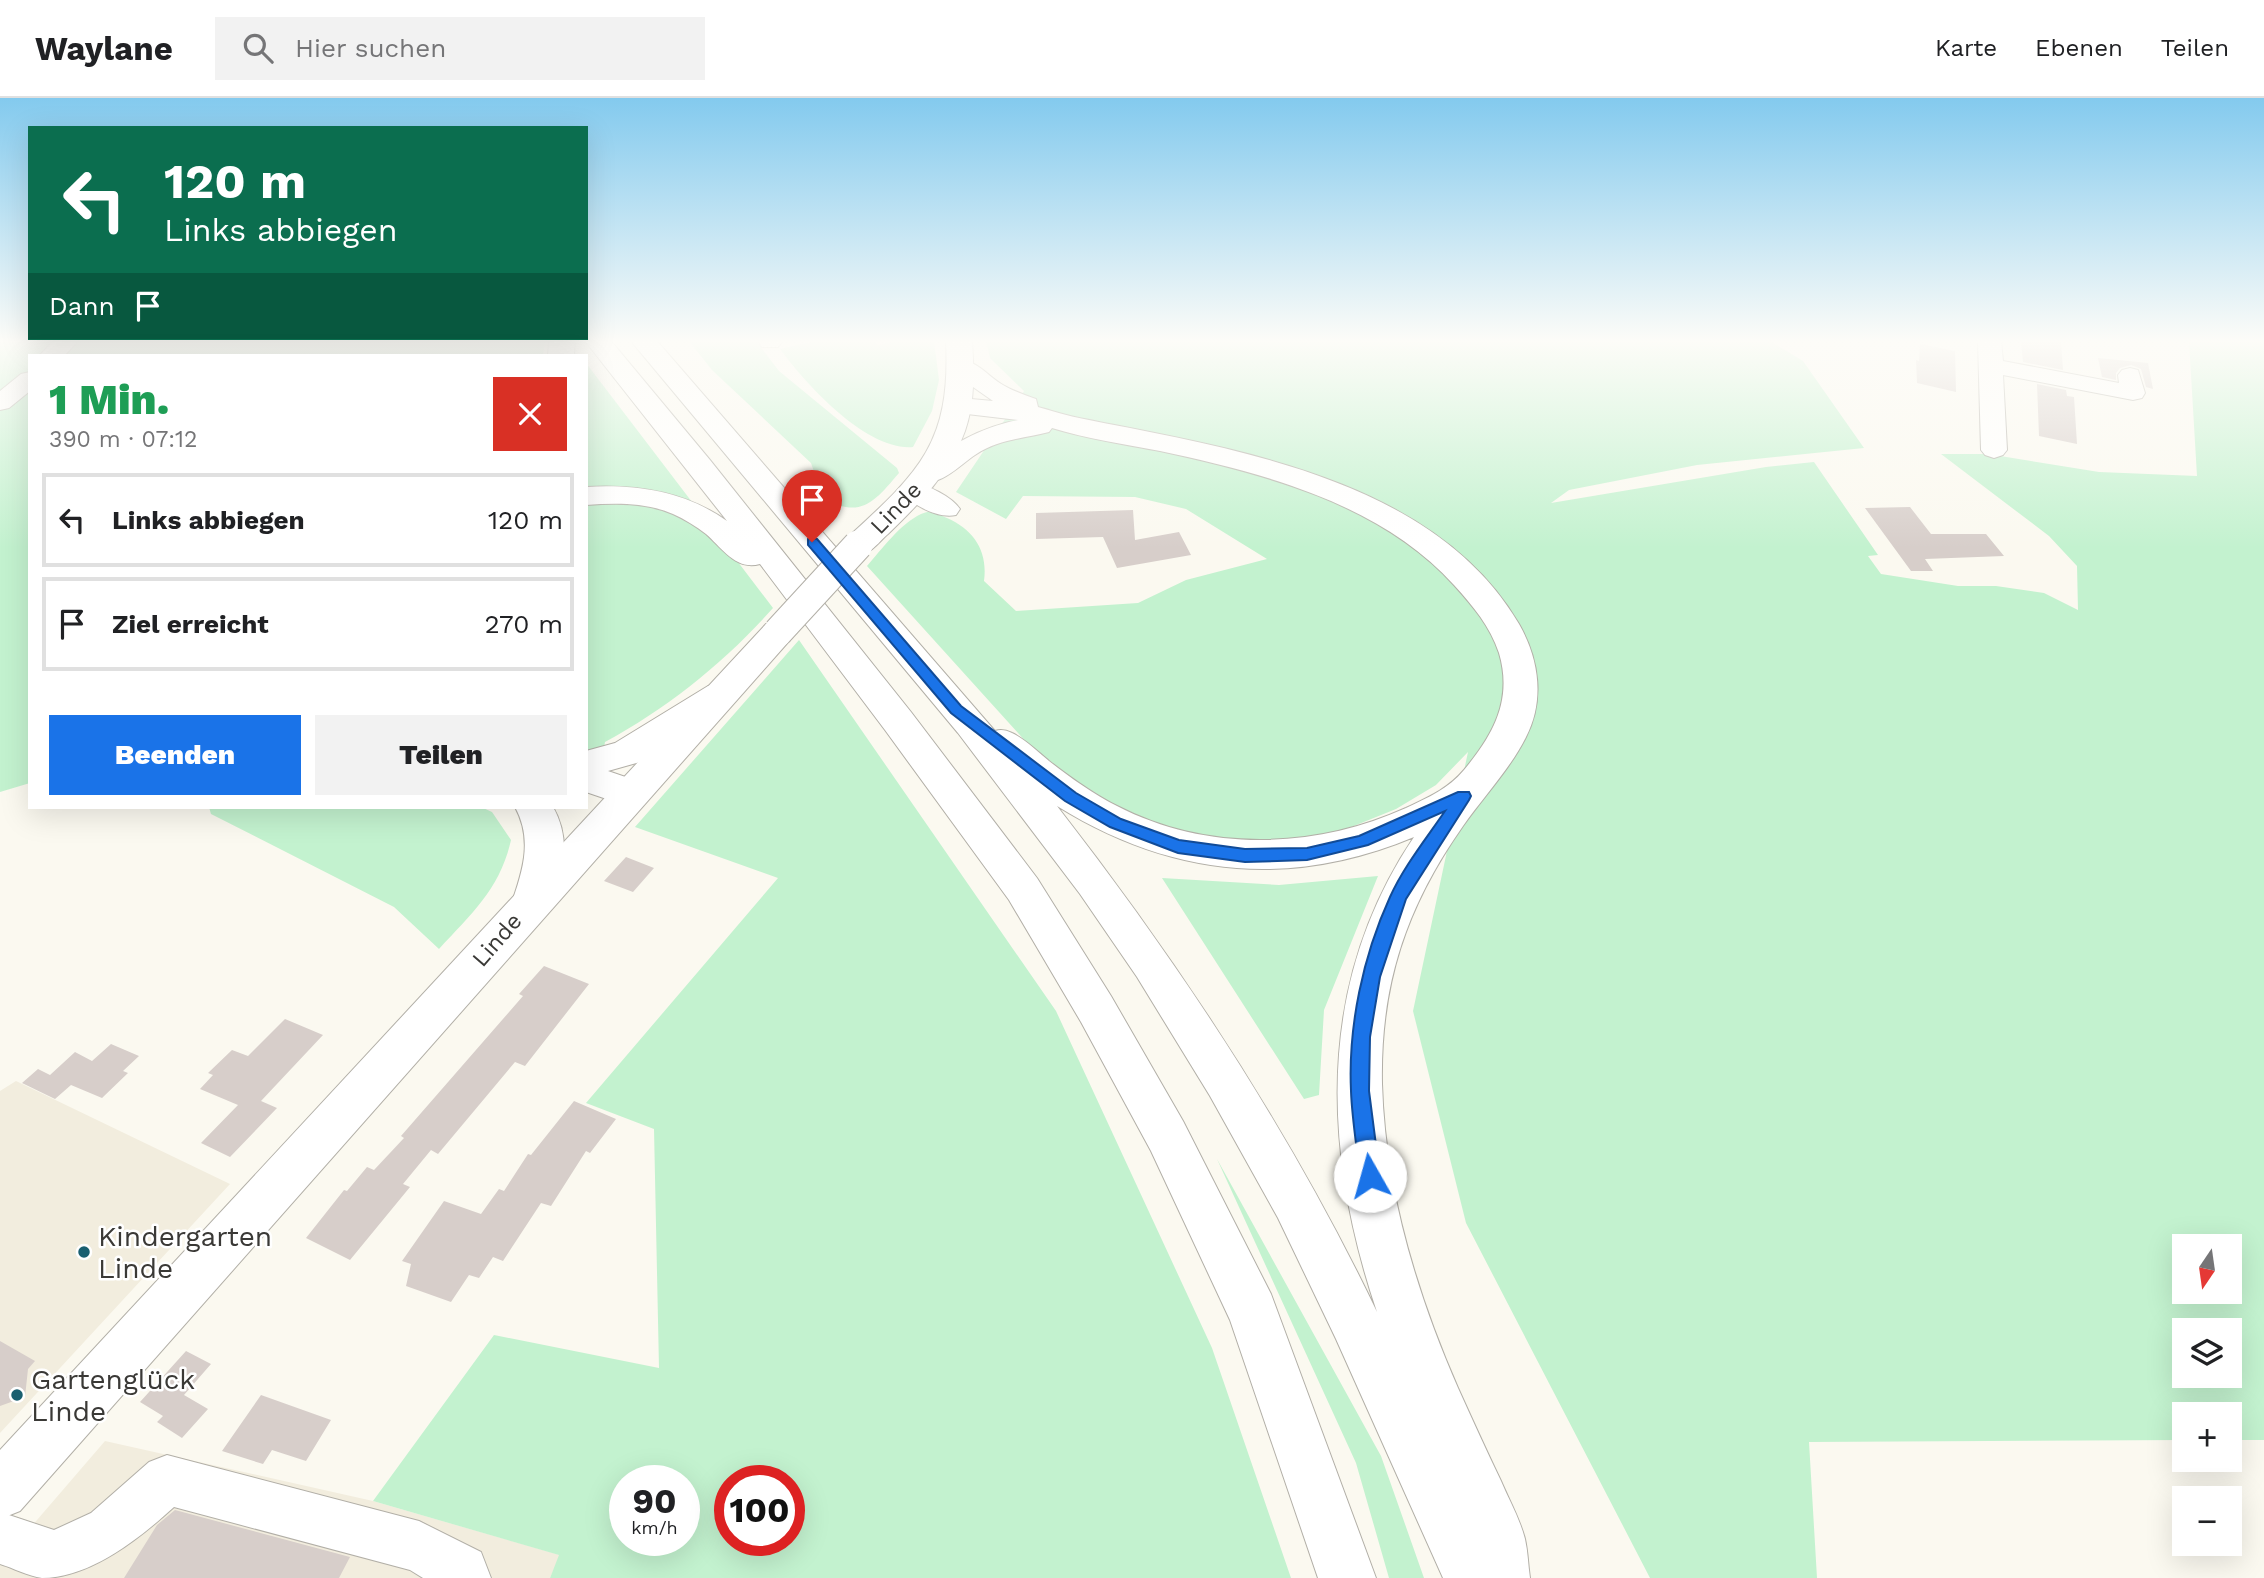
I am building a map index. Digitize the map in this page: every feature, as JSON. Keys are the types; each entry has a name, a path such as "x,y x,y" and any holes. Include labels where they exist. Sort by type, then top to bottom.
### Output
{"main road":[{"path":"653,410 788,580 1023,889 1096,1009 1167,1136 1254,1312 1347,1578"},
{"path":"700,410 956,710 1074,856 1151,964 1234,1094 1336,1282 1473,1578"},
{"path":"1036,410 1051,423"},
{"path":"959,411 1051,423 1184,446 1301,480 1346,498 1426,540 1463,571 1500,618 1515,648 1522,678 1519,710 1507,742 1464,796 1414,869 1398,898 1386,930 1371,977 1361,1037 1360,1091 1376,1215 1396,1291 1423,1369 1496,1538 1501,1578"},
{"name":"Linde","path":"0,1491 377,1077 533,899 609,804 720,695 858,545 921,483 945,446 959,411"},
{"path":"921,483 980,438 1003,430 1051,423"},
{"path":"588,496 636,496 663,500 691,510 715,526 740,551 788,580"},
{"path":"588,763 626,753 720,695"},
{"path":"956,710 1071,797 1116,823 1178,846 1245,855 1307,854 1362,841 1464,796"},
{"path":"588,780 609,804"},
{"path":"533,899 545,863 543,819 536,809"}],"street":[{"path":"1993,410 1994,450"},
{"path":"921,483 946,509"},
{"path":"0,1538 55,1557 109,1531 166,1480 419,1548 462,1571 466,1578"}],"shaded area":[{"name":"Kindergarten Linde","path":"16,1081 230,1184 0,1433 0,1091"},
{"path":"105,1441 373,1501 560,1555 550,1578 0,1578 0,1563"}],"green space":[{"path":"0,410 28,410 28,784 0,792"},
{"path":"588,410 622,410 692,502 671,495 588,489"},
{"path":"755,410 827,410 897,468 899,473 874,499 857,507 848,507 823,498 811,463"},
{"path":"836,410 932,410 913,447 895,445 876,438"},
{"path":"1011,410 1837,410 1864,448 1697,465 1569,490 1551,503 1766,467 1814,462 1878,555 1868,556 1881,574 1958,586 1996,586 2044,593 2078,610 2077,566 2049,536 1941,454 1988,454 2099,472 2197,476 2193,410 2264,410 2264,1440 2242,1440 2242,1402 2172,1402 2172,1440 1809,1442 1817,1578 1650,1578 1466,1223 1413,1011 1468,752 1436,785 1396,809 1339,832 1286,842 1222,840 1170,831 1121,809 1073,779 1027,743 867,566 913,518 931,512 957,523 972,535 984,560 984,581 1016,611 1138,603 1186,580 1267,559 1186,509 1135,497 1023,496 1006,519 956,492"},
{"path":"616,500 665,507 722,541 773,608 736,647 695,682 651,714 605,742 603,753 588,755 588,501"},
{"path":"799,640 1056,1011 1212,1348 1291,1578 550,1578 559,1555 373,1501 494,1335 659,1368 654,1129 586,1103 778,878 635,827"},
{"path":"210,809 485,809 492,812 511,840 500,873 492,887 439,949 394,907 211,814"},
{"path":"1378,876 1324,1010 1319,1095 1304,1099 1162,878 1279,885"},
{"path":"1217,1159 1381,1456 1424,1578 1389,1578 1356,1463"}],"building":[{"path":"2038,410 2075,410 2077,444 2039,436"},
{"path":"1910,507 1931,534 1986,534 2004,556 1925,559 1933,571 1911,571 1865,508"},
{"path":"1133,510 1135,540 1179,532 1191,555 1117,568 1103,537 1036,539 1036,513"},
{"path":"626,857 654,868 633,892 604,881"},
{"path":"544,966 589,984 525,1066 515,1062 438,1154 431,1150 403,1184 410,1187 350,1260 306,1238 344,1190 347,1191 367,1167 374,1170 404,1138 401,1136 523,996 519,994"},
{"path":"285,1019 323,1035 261,1101 277,1108 230,1157 201,1143 238,1105 200,1089 213,1075 208,1073 232,1050 248,1056"},
{"path":"111,1044 139,1056 123,1071 128,1073 102,1098 71,1085 55,1099 22,1083 38,1069 50,1075 75,1052 92,1061"},
{"path":"574,1101 616,1119 590,1153 586,1151 551,1206 541,1203 503,1261 493,1257 479,1278 469,1275 451,1302 406,1286 411,1264 402,1261 444,1201 481,1214 499,1189 504,1191 528,1154 531,1155"},
{"path":"0,1341 35,1361 28,1369 25,1397 0,1406"},
{"path":"186,1351 211,1364 184,1395 208,1409 182,1438 157,1422 163,1416 140,1402"},
{"path":"261,1395 331,1420 306,1461 272,1450 263,1464 222,1451"},
{"path":"175,1510 350,1557 339,1578 124,1578 157,1525"}],"place":[{"name":"Kindergarten Linde","path":"84,1252"},
{"name":"Gartenglück Linde","path":"17,1395"}],"route":[{"path":"812,542 956,710 1071,797 1116,823 1178,846 1245,855 1307,854 1362,841 1464,796 1414,869 1398,898 1371,977 1361,1037 1360,1091 1370,1176"}]}
